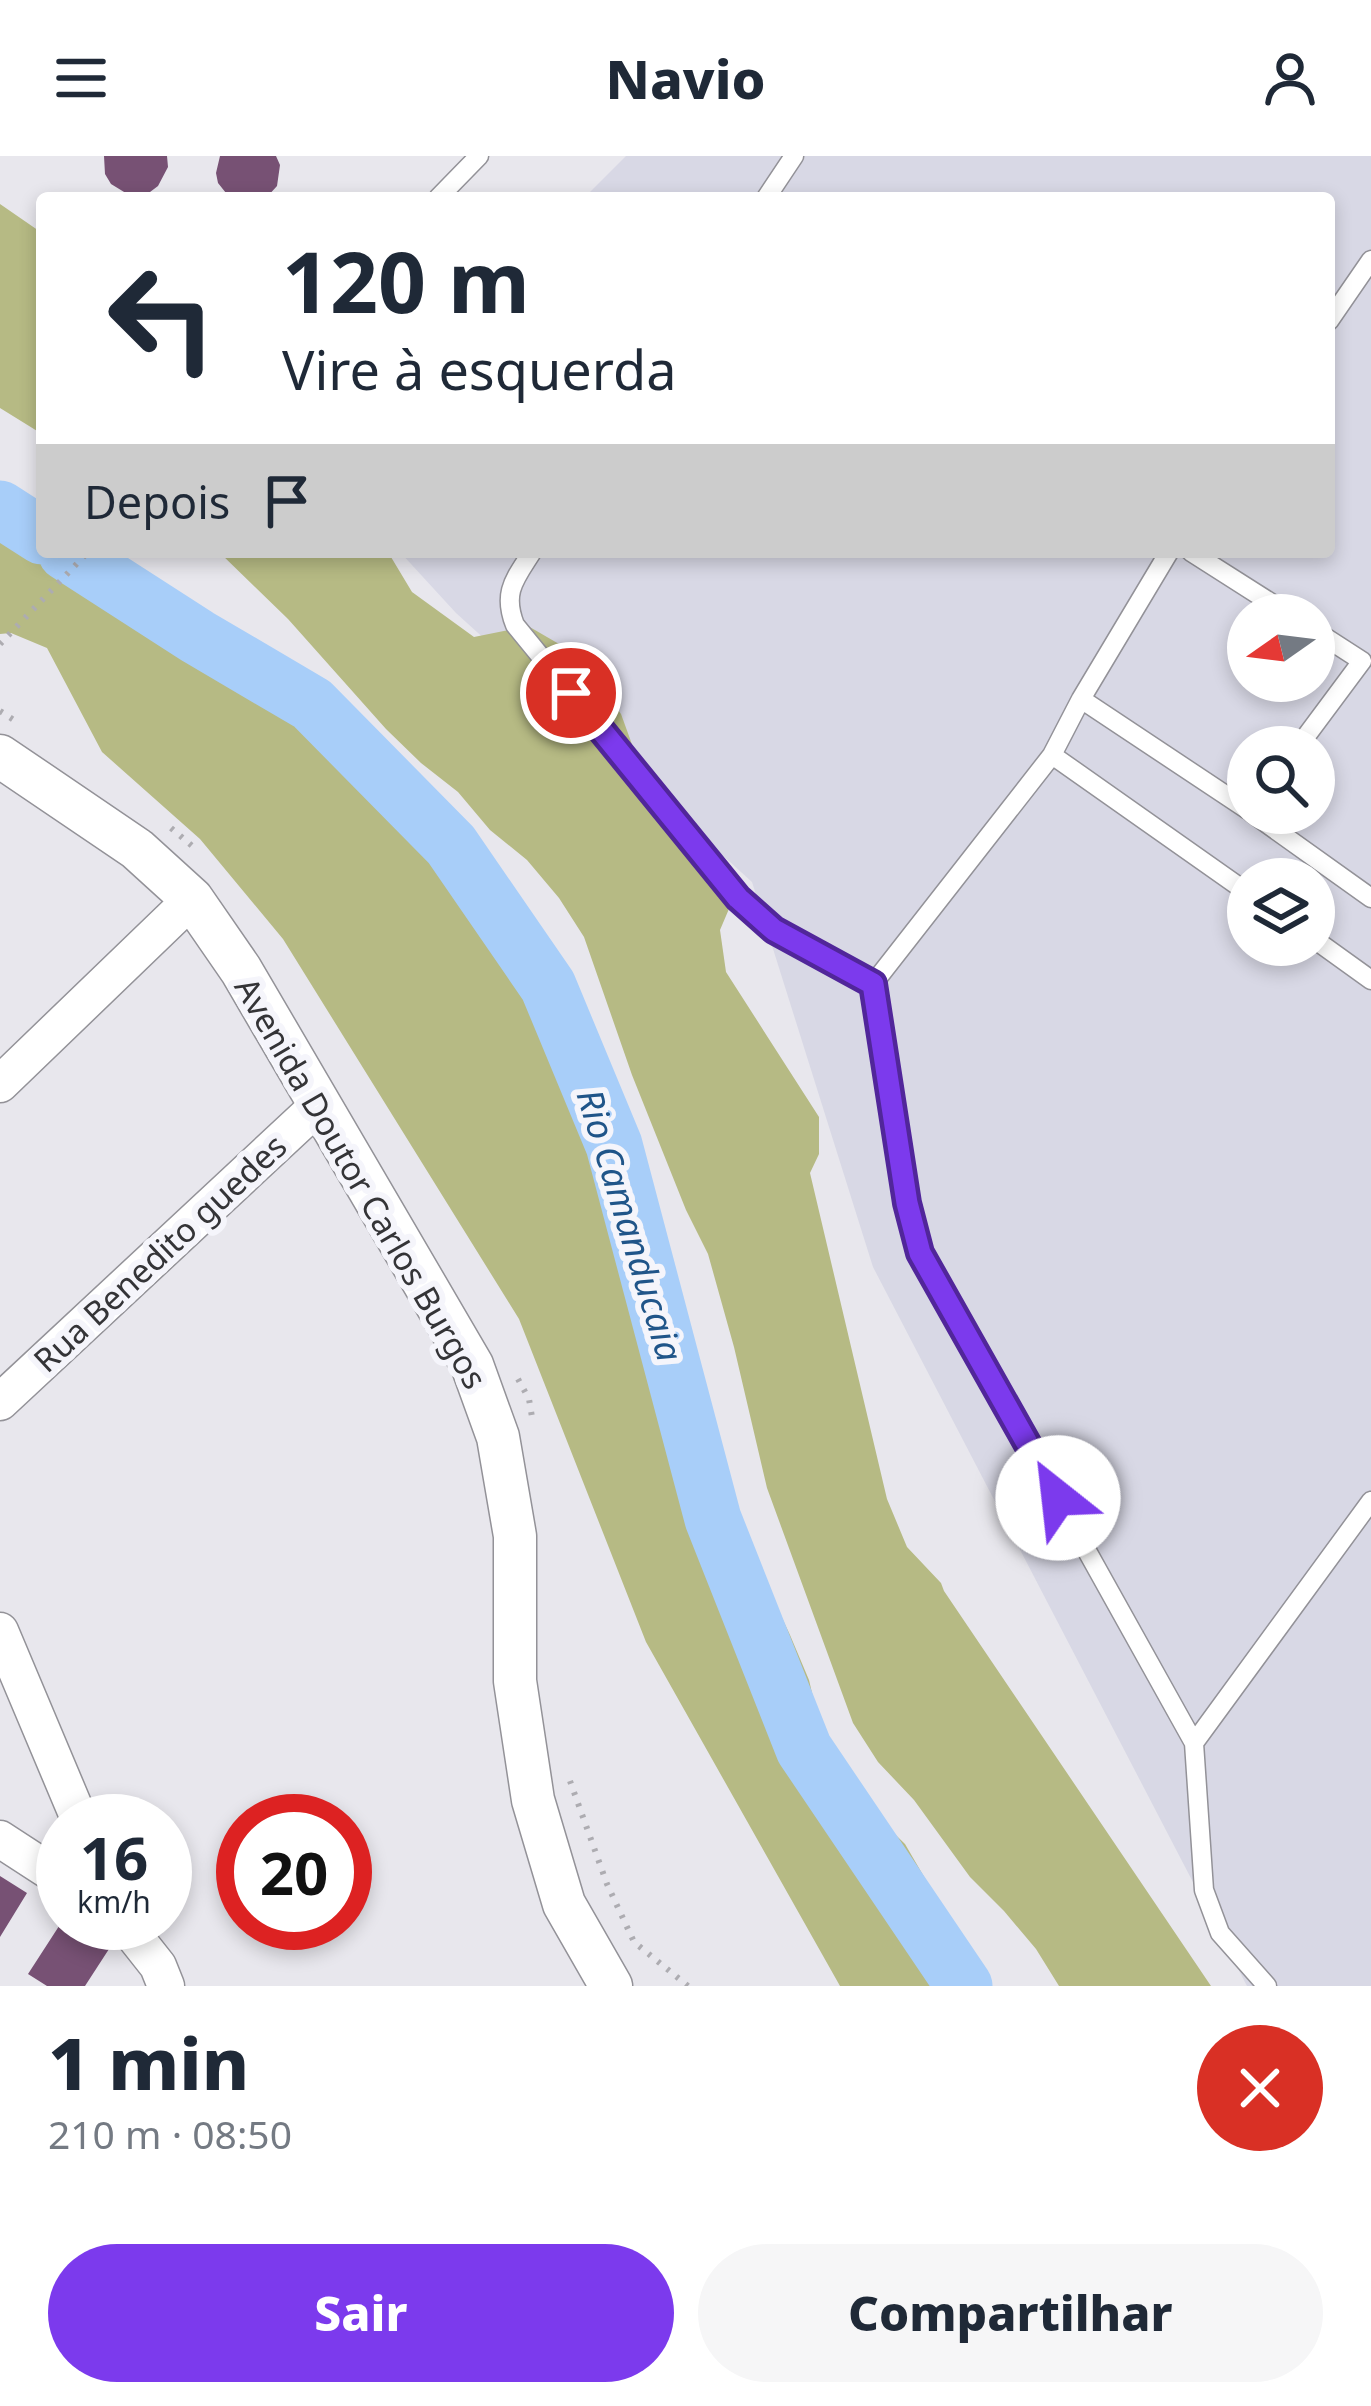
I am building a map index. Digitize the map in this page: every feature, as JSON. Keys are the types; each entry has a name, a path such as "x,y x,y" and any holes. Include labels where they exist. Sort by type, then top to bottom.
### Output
{"street":[{"name":"Avenida Doutor Carlos Burgos","path":"3,763 136,849 192,899 241,970 472,1365 498,1437 515,1536 515,1682 533,1800 564,1904 610,1986"},
{"path":"0,1084 192,899"},
{"name":"Rua Benedito guedes","path":"0,1402 320,1104"},
{"path":"1,1634 69,1794"},
{"path":"0,1839 36,1862"},
{"path":"145,1950 166,1986"}],"lane":[{"path":"444,192 479,156"},
{"path":"770,192 794,156"},
{"path":"1335,312 1371,260"},
{"path":"528,558 511,584 508,607 515,625 738,898 774,930 873,984"},
{"path":"1165,558 1052,754 873,984 907,1203 920,1253 1195,1743 1204,1890 1220,1933 1267,1986"},
{"path":"1200,558 1257,594"},
{"path":"1314,726 1366,656 1335,640"},
{"path":"1081,699 1227,797"},
{"path":"1052,754 1227,878"},
{"path":"1281,834 1371,898"},
{"path":"1335,955 1371,980"},
{"path":"1195,1743 1363,1529 1371,1501"}],"path":[{"path":"0,644 82,558"}],"shaded area":[{"path":"626,156 1371,156 1371,1986 1247,1986 873,1267 752,882 456,613 406,558 1335,558 1335,192 590,192"}],"green space":[{"path":"0,204 36,229 36,430 0,408"},
{"path":"0,509 36,535 36,558 64,558 101,584 189,620 229,645 376,766 410,799 469,885 536,960 564,999 601,1089 623,1183 659,1273 689,1415 715,1508 737,1552 769,1590 809,1680 820,1727 842,1771 870,1810 905,1844 982,1986 840,1986 646,1642 519,1319 283,939 200,839 102,752 47,648 11,633 0,634"},
{"path":"225,558 392,558 412,592 474,637 528,626 578,655 621,714 658,816 716,851 740,883 720,930 726,972 819,1117 819,1154 810,1173 887,1499 907,1547 941,1583 1211,1986 1059,1986 1036,1949 970,1877 914,1800 878,1762 853,1723 767,1488 708,1254 632,1075 584,937 527,860 386,729 288,619"}],"building":[{"path":"104,156 167,156 168,167 150,192 124,192 105,174"},
{"path":"220,156 276,156 280,165 272,192 225,192 216,173"},
{"path":"0,1876 27,1893 0,1937"},
{"path":"44,1950 108,1950 85,1986 47,1986 28,1974"}],"waterway":[{"name":"Rio Camanducaia","path":"0,509 36,532"},
{"name":"Rio Camanducaia","path":"75,558 312,704 451,845 548,986 614,1145 713,1519 804,1749 964,1986"}],"route":[{"path":"571,693 738,898 774,930 873,984 907,1203 920,1253 1058,1498"}]}
